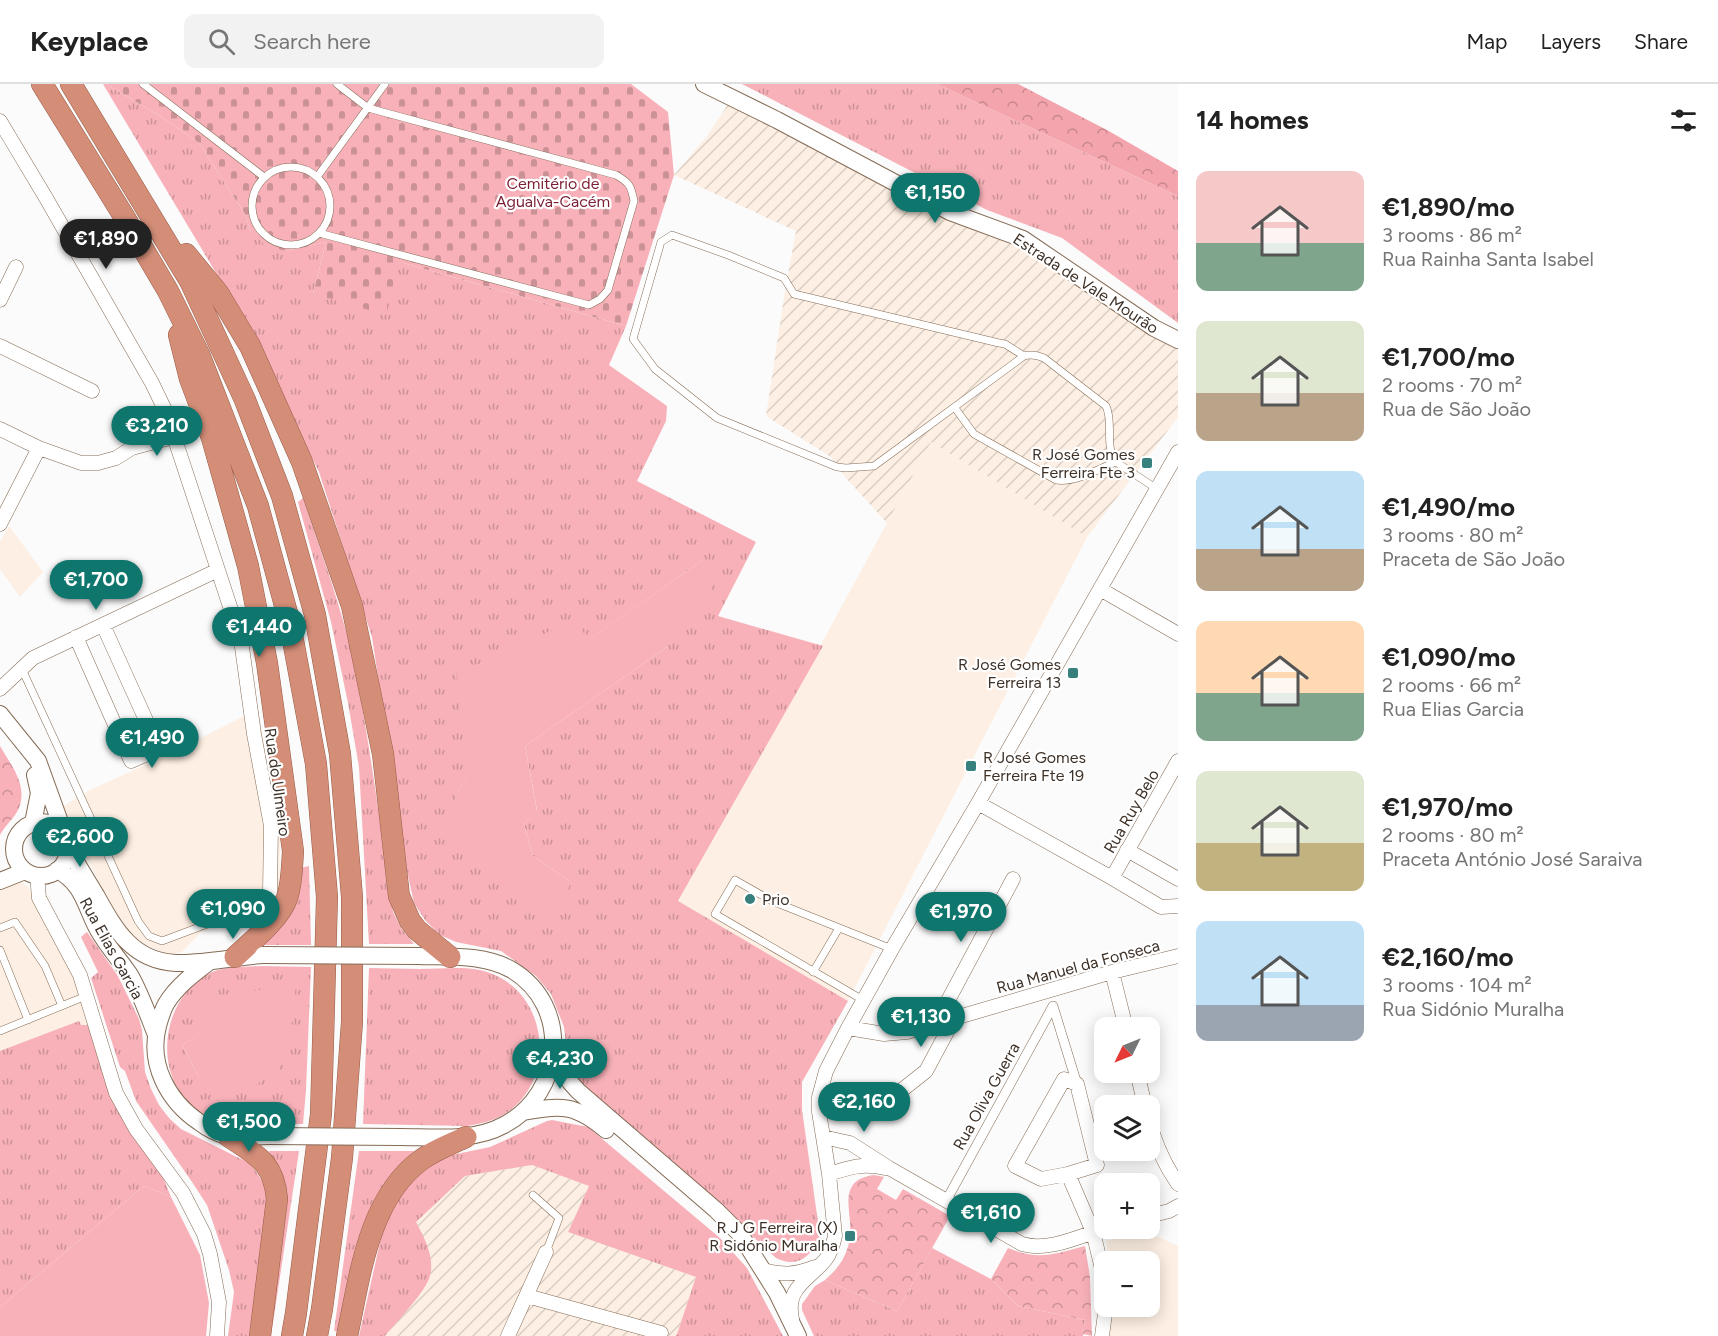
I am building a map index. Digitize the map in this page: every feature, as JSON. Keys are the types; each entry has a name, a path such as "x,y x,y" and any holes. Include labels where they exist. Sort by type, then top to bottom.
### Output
{"highway":[{"path":"42,84 168,291 199,354 258,506 290,624 316,764 327,897 321,1114 292,1336"},
{"path":"71,84 190,281 245,400 282,496 315,615 340,754 352,897 352,1022 342,1158 317,1336"},
{"path":"146,206 218,293 250,346 302,462 352,606 382,754 399,896 410,921 417,930 450,957"},
{"path":"168,291 190,379 212,438 248,566 267,663 292,851 292,874 286,900 269,924 235,957"},
{"path":"228,1136 265,1162 276,1190 277,1199 260,1336"},
{"path":"347,1336 369,1238 387,1200 396,1185 420,1160 466,1137"}],"street":[{"name":"Estrada de Vale Mourão","path":"704,84 950,212 1023,239 1154,328 1178,340"},
{"name":"Rua do Ulmeiro","path":"2,129 147,373 165,412 241,640 254,734 271,826 270,892"},
{"path":"0,300 16,267"},
{"path":"0,346 92,391"},
{"path":"0,429 39,448 81,463 98,463 116,458 132,448 165,412"},
{"path":"132,448 173,436"},
{"path":"0,524 39,448"},
{"path":"795,1330 790,1310 791,1299 794,1292 829,1254 835,1236 829,1174 819,1112 821,1086 863,1000 1178,452"},
{"path":"0,689 33,658 218,570"},
{"path":"1100,589 1178,634"},
{"path":"76,637 131,761 159,749 103,625"},
{"name":"Rua Elias Garcia","path":"0,714 38,761 66,841 115,928 127,943 139,951 163,962 176,963 209,962 263,955 485,959 514,971 538,993 547,1011 554,1047"},
{"name":"Rua Elias Garcia","path":"17,736 33,768 39,793 33,823"},
{"name":"Rua Ruy Belo","path":"1112,878 1178,761"},
{"path":"978,803 1161,907 1178,906"},
{"path":"0,881 31,873 51,874 57,870 67,856 66,841 58,828 42,822 26,827 15,841 16,857 31,873 39,897 80,975 101,1048 121,1105 183,1193 204,1234 219,1302 217,1336"},
{"path":"0,869 14,849"},
{"path":"1127,850 1178,879"},
{"name":"Rua Elias Garcia","path":"57,870 74,881 80,890 100,932 139,992 156,1035"},
{"path":"936,1023 1013,879"},
{"name":"Rua Manuel da Fonseca","path":"848,1028 884,1034 907,1032 1112,972 1178,956"},
{"name":"Rua Elias Garcia","path":"209,962 184,982 166,1005 156,1035 159,1071 168,1091 183,1110 204,1126 228,1136 466,1137 505,1125 523,1112"},
{"path":"1112,972 1123,1017"},
{"name":"Rua Oliva Guerra","path":"946,1201 1053,1006 1077,1084"},
{"path":"902,1090 926,1071 955,1017"},
{"path":"523,1112 543,1088 554,1047"},
{"path":"554,1047 570,1082 578,1091 716,1210 740,1234 777,1293 795,1330"},
{"path":"1064,1079 1077,1084 1097,1165 1068,1174 1041,1179 1015,1166 1064,1079"},
{"path":"523,1112 564,1107 585,1114 669,1182 761,1267 786,1274 798,1274 819,1265"},
{"path":"823,1137 850,1143 889,1168 1022,1244 1044,1247 1094,1232"},
{"path":"1160,1154 1178,1184"},
{"path":"829,1174 854,1166 870,1165 889,1168"},
{"path":"1068,1174 1094,1221"},
{"path":"1160,1213 1178,1206"},
{"path":"508,1336 546,1252"},
{"path":"528,1296 661,1333"},
{"path":"1102,1336 1105,1317"}],"lane":[{"path":"143,84 264,177"},
{"path":"319,233 589,305 600,299 608,290 634,201 627,182 616,175 368,108 337,84"},
{"path":"316,177 385,84"},
{"path":"284,167 296,167 307,170 316,177 327,192 330,211 327,223 319,233 309,241 297,245 273,242 262,234 251,212 256,187 264,177 284,167"},
{"path":"1024,356 999,342 794,294 784,279 728,255 672,236 661,242 633,339 655,369 717,418 837,467 846,468 870,467 880,463 1024,356 1038,355 1106,406 1109,413 1111,451 1116,462 1157,489"},
{"path":"955,408 974,434 1056,480 1074,479 1116,462"},
{"name":"Rua do Ulmeiro","path":"21,667 138,921 149,936 162,941 258,905 270,892"},
{"path":"863,1000 715,914 735,880 772,901 892,949"},
{"path":"0,928 15,922 45,966 62,1006"},
{"path":"813,972 839,928"},
{"path":"0,950 28,1020"},
{"path":"0,1031 87,996"},
{"path":"533,1195 559,1218 546,1252"}],"shaded area":[{"path":"729,103 951,219 1033,254 1178,350 1178,417 1087,537 931,442 887,523 846,478 831,457 766,416 796,231 674,175 707,136"},
{"path":"931,442 1087,537 848,1001 678,902 750,775"},
{"path":"9,526 43,572 20,597 0,569 0,542"},
{"path":"258,709 280,838 279,894 263,911 201,932 182,952 168,955 134,939 106,897 62,807 90,790 167,755"},
{"path":"21,881 29,888 72,975 89,1025 0,1060 0,887"},
{"path":"532,1165 589,1186 568,1232 696,1277 677,1334 675,1336 385,1336 416,1299 422,1232 415,1222 465,1176"},
{"path":"1160,1238 1178,1246 1178,1336 1108,1336 1111,1317 1160,1317 1160,1251 1108,1251 1106,1241"}],"green space":[{"path":"103,84 160,116 199,143 245,214 251,232 286,251 326,242 313,294 400,262 626,326 609,365 667,406 666,421 637,481 756,542 718,616 823,646 678,901 848,1001 802,1082 802,1110 820,1236 813,1250 801,1260 789,1262 776,1258 664,1156 577,1082 568,1061 564,1027 551,994 536,976 501,951 456,942 440,935 425,920 414,903 407,871 372,637 319,472 249,328","holes":["704,559 667,647 525,746 537,810 524,824 533,856 571,882 445,828 459,790 473,767 589,640"]},
{"name":"Cemitério de Agualva-Cacém","path":"106,84 631,84 668,112 674,175 626,326 400,262 386,315 313,294 326,242 286,251 264,244 251,232 245,214 199,143 160,116"},
{"path":"742,84 937,84 1178,196 1178,323 1062,238 987,210"},
{"path":"937,84 1018,84 1107,130 1178,171 1178,196"},
{"path":"303,498 336,596 352,655 393,912 401,928 414,944 369,944 359,767 331,622 298,502"},
{"path":"704,559 723,573 667,647 525,746 537,811 524,824 533,856 571,882 560,911 526,908 444,828 459,790 473,766 460,717 457,674 572,621 590,639"},
{"path":"0,746 17,775 21,800 17,812 0,835"},
{"path":"309,866 311,945 264,945 300,868"},
{"path":"87,932 118,976 139,1019 145,1072 159,1105 181,1129 251,1164 264,1184 267,1194 267,1214 249,1336 228,1336 234,1292 207,1205 136,1101 125,1071 120,1067 91,978 98,972 81,937"},
{"path":"256,966 311,967 303,1124 271,1124 270,1127 234,1124 207,1116 183,1097 173,1079 168,1059 168,1038 172,1018 181,999 195,984 212,972","holes":["214,1026 199,1077 182,1045"]},
{"path":"369,968 478,970 497,976 513,987 526,1001 535,1019 539,1038 539,1057 535,1076 526,1093 513,1108 492,1120 467,1126 363,1124"},
{"path":"296,985 291,1030 279,1071 250,1088 223,1093 207,1087 182,1045 213,1026 189,1009 200,998"},
{"path":"79,1021 81,1025 89,1025 106,1080 128,1128 163,1177 171,1197 144,1186 0,1307 0,1051"},
{"path":"552,1120 588,1127 720,1238 747,1268 783,1336 675,1336 696,1277 568,1232 589,1186 532,1165 465,1176 416,1222 431,1262 430,1276 423,1290 385,1336 359,1336 385,1220 395,1200 423,1167 447,1156 490,1147"},
{"path":"269,1151 299,1151 271,1336 267,1336 272,1162"},
{"path":"359,1151 423,1151 411,1158 341,1332 334,1331"},
{"path":"874,1175 884,1177 877,1189 896,1200 903,1189 950,1216 897,1311 825,1280 839,1266 847,1249 850,1236 848,1199 850,1190 854,1183 862,1178"},
{"path":"144,1186 171,1197 200,1255 209,1303 206,1336 0,1336 0,1307"},
{"path":"1085,1246 1090,1277 1092,1336 1083,1334 1085,1320 1018,1306 991,1279 1008,1248 1029,1254 1046,1255"},
{"path":"932,1248 991,1279 1018,1306 1085,1320 1083,1336 814,1336 802,1310 802,1304 815,1286 825,1280 897,1311"}],"place":[{"name":"R José Gomes Ferreira Fte 3","path":"1147,463"},
{"name":"R José Gomes Ferreira 13","path":"1073,673"},
{"name":"R José Gomes Ferreira Fte 19","path":"971,766"},
{"name":"Prio","path":"750,899"},
{"name":"R J G Ferreira (X) R Sidónio Muralha","path":"850,1236"}]}
